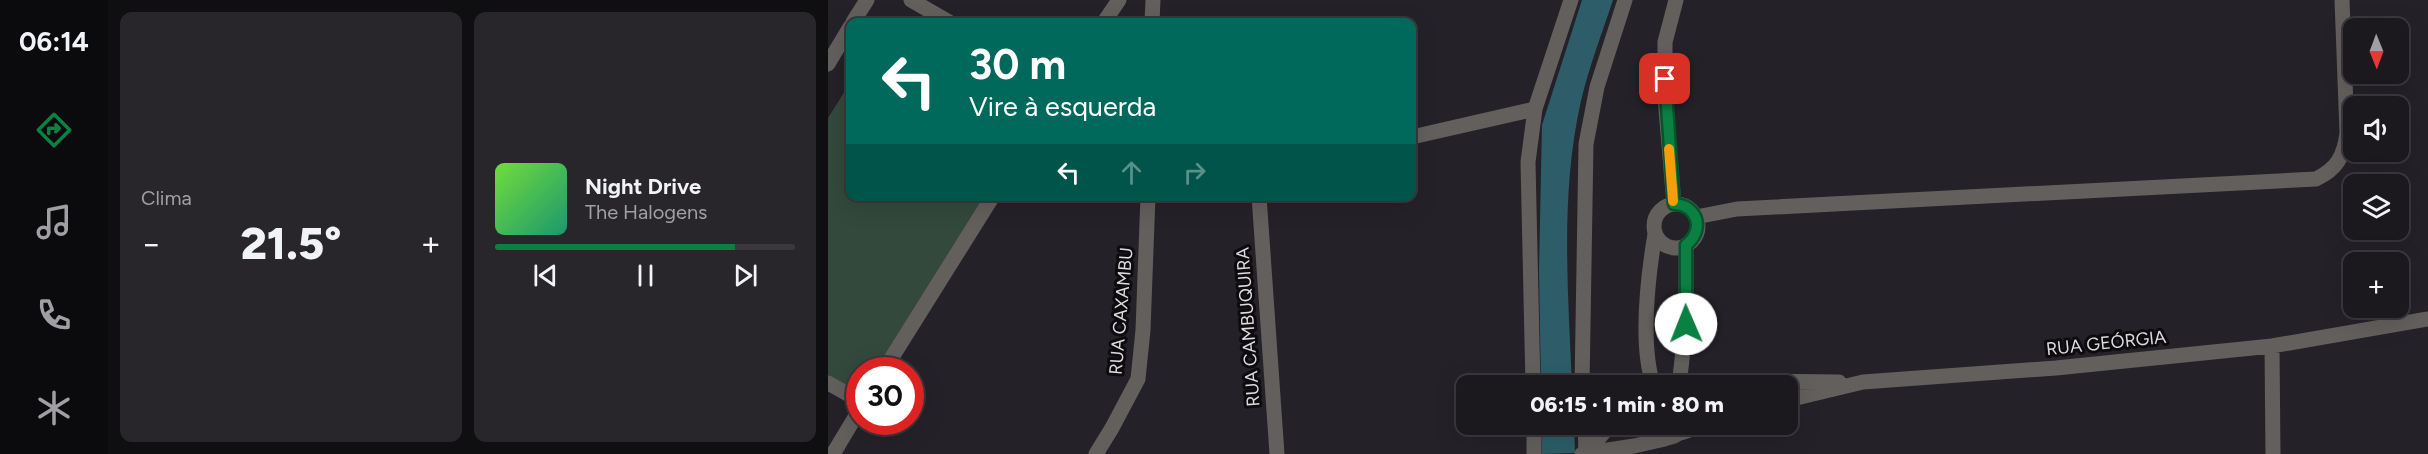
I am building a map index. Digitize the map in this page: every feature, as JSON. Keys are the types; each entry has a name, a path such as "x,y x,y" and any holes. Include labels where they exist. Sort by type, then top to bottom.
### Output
{"street":[{"path":"856,18 867,0"},
{"path":"911,0 942,18"},
{"path":"1107,18 1119,0"},
{"path":"1152,18 1153,0"},
{"path":"1533,375 1528,162 1536,109 1571,0"},
{"path":"1582,375 1586,144 1597,87 1625,0"},
{"path":"1674,204 1665,98 1665,42 1676,0"},
{"path":"1696,217 1737,209 2316,179 2327,174 2338,164 2345,150 2347,133 2342,0"},
{"path":"828,64 846,34"},
{"path":"1416,136 1536,109"},
{"path":"892,357 990,201"},
{"name":"RUA CAXAMBU","path":"1096,454 1138,379 1143,330 1149,201"},
{"name":"RUA CAMBUQUIRA","path":"1259,201 1277,454"},
{"path":"1650,375 1647,324 1655,218 1659,211 1674,204 1687,207 1696,217 1697,233 1686,245 1679,248 1665,245 1655,234"},
{"path":"1679,375 1686,324 1686,245"},
{"name":"RUA GEÓRGIA","path":"1798,398 1863,382 2056,368 2272,346 2428,319"},
{"path":"2272,346 2273,454"},
{"path":"1798,381 1863,382"},
{"path":"828,383 846,393"},
{"path":"833,454 846,432"},
{"path":"1534,435 1534,454"},
{"path":"1585,435 1585,454"},
{"path":"1585,454 1601,435"},
{"path":"1651,435 1665,439"},
{"path":"1585,454 1634,447 1673,435"}],"green space":[{"path":"846,89 846,201 994,201 898,357 846,357 846,393 828,382 828,118"}],"water":[{"path":"1582,0 1613,0 1581,101 1570,171 1567,243 1572,375 1541,375 1539,271 1542,125"},
{"path":"1542,435 1574,435 1575,453 1542,454"}],"slow traffic":[{"path":"1669,149 1673,201"}],"route":[{"path":"1665,79 1674,204 1681,204 1693,211 1698,225 1693,240 1686,245 1686,324"}]}
